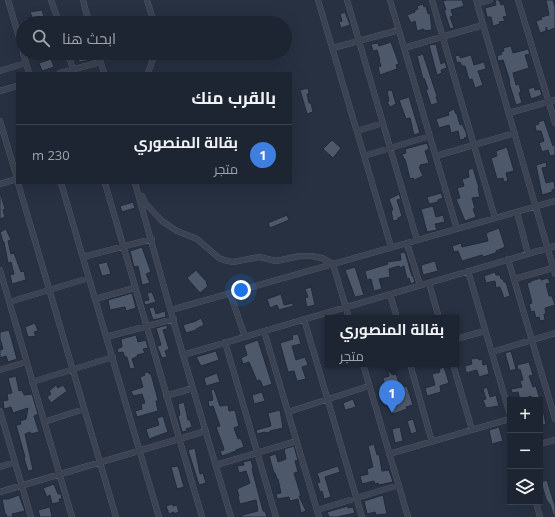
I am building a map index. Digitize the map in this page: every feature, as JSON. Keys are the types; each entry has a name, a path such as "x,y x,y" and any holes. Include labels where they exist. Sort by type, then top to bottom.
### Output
{"street":[{"path":"8,0 16,28"},
{"path":"52,0 57,16"},
{"path":"83,0 87,16"},
{"path":"147,0 152,16"},
{"path":"318,0 391,248"},
{"path":"348,0 417,240"},
{"path":"390,0 457,229"},
{"path":"432,0 495,218"},
{"path":"490,0 477,2 554,271 514,279"},
{"path":"518,0 552,101 555,123"},
{"path":"404,48 483,25"},
{"path":"332,48 399,30"},
{"path":"25,60 29,72"},
{"path":"70,60 73,71 100,62 104,72"},
{"path":"148,72 153,60"},
{"path":"0,71 26,63"},
{"path":"0,91 16,86"},
{"path":"509,113 552,101"},
{"path":"0,120 16,176"},
{"path":"357,131 383,123"},
{"path":"436,156 515,133"},
{"path":"364,156 430,136"},
{"path":"0,184 16,179"},
{"path":"18,184 116,517"},
{"path":"61,184 159,517"},
{"path":"105,184 134,288 202,517"},
{"path":"135,184 152,239 183,355 231,517"},
{"path":"135,184 145,203 162,221 177,231 197,239 219,258 233,262 259,257 276,261 300,256 311,256 322,258 333,264 348,315"},
{"path":"171,310 555,201"},
{"path":"516,212 528,254"},
{"path":"83,257 152,239"},
{"path":"407,243 420,285"},
{"path":"183,355 555,246"},
{"path":"508,259 555,419"},
{"path":"0,270 2,282 72,517"},
{"path":"468,271 507,404"},
{"path":"9,302 89,278"},
{"path":"429,283 438,315"},
{"path":"95,299 134,288"},
{"path":"230,293 245,337"},
{"path":"390,294 396,315"},
{"path":"106,337 174,319"},
{"path":"304,319 362,517"},
{"path":"264,331 319,517"},
{"path":"459,338 485,331"},
{"path":"492,352 555,333"},
{"path":"225,342 276,517"},
{"path":"32,382 112,358"},
{"path":"0,370 26,362"},
{"path":"365,367 369,386 408,517"},
{"path":"411,367 432,442"},
{"path":"454,367 472,430"},
{"path":"288,412 369,386"},
{"path":"166,396 193,388"},
{"path":"44,422 84,409"},
{"path":"0,411 31,517"},
{"path":"390,454 507,420"},
{"path":"0,492 206,432"},
{"path":"543,443 555,440"},
{"path":"216,465 297,442"},
{"path":"0,467 15,462"},
{"path":"317,510 399,485"},
{"path":"537,505 540,517"}],"building":[{"path":"462,0 464,6 451,10 453,16 450,17 454,28 450,29 444,10 446,10 443,1"},
{"path":"495,0 499,0 501,5 504,4 507,16 503,17 505,21 499,22 500,24 493,26 491,17 487,17 485,8 496,5"},
{"path":"546,0 553,0 555,7 555,28 548,31 546,27 546,31 540,33 536,21 542,19 541,17 549,15"},
{"path":"423,4 424,7 426,6 428,14 430,13 432,30 424,31 424,29 417,31 415,21 411,23 407,15 415,12 415,10 418,9 417,6"},
{"path":"42,10 44,16 32,16 30,12"},
{"path":"345,12 350,25 341,28 339,22 342,21 340,14"},
{"path":"391,42 399,64 396,65 397,69 380,75 378,67 381,66 380,60 377,50 373,51 371,44 378,43 379,46"},
{"path":"436,44 441,64 445,62 447,68 441,70 442,73 437,75 429,45"},
{"path":"511,46 513,53 528,49 530,54 525,55 529,68 513,73 516,85 519,84 521,92 519,93 522,103 516,105 503,60 498,61 497,56 502,54 501,52 504,51 503,48"},
{"path":"423,54 437,96 438,103 431,105 426,90 428,89 424,78 423,79 417,56"},
{"path":"460,55 460,58 471,55 474,65 484,62 486,69 478,71 483,85 475,88 472,79 469,80 465,66 462,66 460,62 457,63 455,56"},
{"path":"51,60 54,67 42,71 39,63"},
{"path":"78,60 92,60 79,62"},
{"path":"534,87 535,90 540,89 542,95 531,99 528,89"},
{"path":"308,88 309,94 307,94 313,112 307,114 300,90"},
{"path":"392,90 396,104 390,107 387,102 389,101 387,91"},
{"path":"409,97 420,133 414,135 410,118 406,119 399,100"},
{"path":"454,109 460,125 462,124 466,132 467,137 464,138 465,139 460,140 458,131 451,133 449,125 439,128 436,119 449,115 448,112"},
{"path":"544,120 553,146 555,145 555,155 550,156 548,150 542,152 539,143 544,141 541,131 536,131 535,125"},
{"path":"332,140 341,148 333,158 323,149"},
{"path":"427,143 429,149 425,151 429,163 420,165 421,167 419,167 423,176 414,180 413,178 410,179 405,159 402,154 406,153 405,149"},
{"path":"507,147 514,171 506,173 508,181 504,182 503,178 497,179 491,158 497,156 496,151"},
{"path":"546,162 547,167 542,168 546,183 554,181 555,189 552,190 552,192 542,195 536,165"},
{"path":"473,168 480,197 472,198 475,208 473,209 476,217 465,221 456,199 460,198 457,188 464,186 462,179 469,177 468,170"},
{"path":"441,193 443,198 438,200 438,202 429,204 427,197"},
{"path":"399,194 401,199 397,200 402,216 398,218 398,220 393,221 391,210 393,210 389,199"},
{"path":"0,195 5,209 3,210 5,217 0,219"},
{"path":"133,202 135,208 122,212 120,206"},
{"path":"433,206 436,217 443,215 445,222 435,224 437,230 427,232 421,209"},
{"path":"287,215 289,220 270,228 268,223"},
{"path":"499,228 505,247 496,251 496,253 483,257 482,255 462,261 458,251 454,252 452,246 461,243 462,247 488,241 486,233"},
{"path":"6,229 11,240 8,241 11,254 14,253 21,272 24,271 26,280 12,284 10,275 14,274 11,262 8,263 4,242 0,232"},
{"path":"142,247 151,272 146,274 150,283 142,285 138,266 134,267 130,251"},
{"path":"405,252 415,282 411,284 409,278 407,279 404,266 400,268 399,266 389,269 390,277 379,279 382,289 374,291 371,279 367,280 365,271 388,264 387,262 401,260 400,253"},
{"path":"435,261 438,271 423,275 421,265"},
{"path":"107,262 111,274 102,276 98,264"},
{"path":"355,267 364,295 355,297 345,270"},
{"path":"196,270 207,282 206,283 208,286 200,293 187,278"},
{"path":"495,272 496,275 500,275 501,279 506,282 510,296 504,298 500,287 496,288 495,281 486,283 484,276"},
{"path":"541,278 541,280 548,278 550,283 546,284 549,296 552,296 555,305 545,308 545,320 540,321 539,317 536,318 534,311 531,312 529,304 532,303 527,283"},
{"path":"311,287 315,305 307,307 305,298 308,297 305,289"},
{"path":"152,292 156,302 145,305 144,301 149,300 147,293"},
{"path":"132,293 136,308 126,311 125,307 110,310 108,300"},
{"path":"281,294 284,305 293,303 293,306 279,310 277,305 270,308 267,299"},
{"path":"154,307 156,314 165,311 166,317 153,320 149,308"},
{"path":"201,318 204,325 196,330 186,333 183,325"},
{"path":"35,323 38,331 34,332 36,336 28,337 25,327"},
{"path":"167,325 167,329 163,330 169,349 165,351 167,357 162,358 157,346 161,345 156,328"},
{"path":"9,330 17,359 8,362 6,356 0,358 0,350 3,349 0,339 0,332"},
{"path":"298,334 301,344 292,346 296,360 305,357 308,365 302,367 306,379 297,381 294,371 288,372 280,343 293,339 292,335"},
{"path":"136,335 138,342 146,340 148,348 143,349 145,353 137,355 138,356 132,359 135,368 130,369 127,357 125,357 123,352 118,353 117,349 122,347 121,339"},
{"path":"258,340 272,384 263,387 260,380 257,381 249,362 243,364 241,358 247,355 244,345"},
{"path":"216,351 219,360 201,366 196,357"},
{"path":"511,351 516,369 510,371 505,353"},
{"path":"478,358 479,360 482,359 483,365 487,364 489,374 479,377 477,370 466,373 465,366 472,364 471,359"},
{"path":"529,362 533,375 529,376 533,387 536,386 539,397 519,397 518,392 512,393 511,389 522,387 520,381 523,380 520,369 518,370 517,365"},
{"path":"387,367 391,367 393,375 396,374 401,388 407,386 413,405 393,414 383,378 389,376"},
{"path":"444,367 449,383 440,386 441,392 427,396 425,388 435,385 432,374 440,372 439,369"},
{"path":"149,372 149,374 151,374 157,396 158,401 156,401 158,411 137,417 135,411 142,409 141,404 145,403 142,394 133,396 131,391 143,387 140,377 145,375 144,373"},
{"path":"217,373 220,382 206,386 204,378"},
{"path":"16,376 19,391 22,390 24,395 32,394 38,414 34,416 39,432 31,434 30,432 25,434 33,470 28,471 16,425 21,424 20,421 26,419 28,408 13,413 11,407 4,409 3,401 8,400 7,394 12,393 8,378"},
{"path":"56,385 58,388 63,385 67,391 51,403 47,397 51,394 49,391"},
{"path":"487,387 490,397 496,395 499,406 486,408 483,400 486,399 483,389"},
{"path":"214,389 220,406 228,405 229,411 235,410 239,426 234,428 238,439 240,438 244,447 222,456 220,451 224,450 216,427 220,426 213,406 209,407 208,401 213,400 211,390"},
{"path":"262,392 265,401 254,404 252,395"},
{"path":"353,399 356,407 345,410 343,403"},
{"path":"184,402 188,420 190,420 192,427 186,429 187,431 182,432 178,416 180,415 178,404"},
{"path":"280,410 283,428 257,434 256,430 271,426 268,413"},
{"path":"543,410 546,424 543,425"},
{"path":"163,416 168,432 149,439 146,429 159,425 157,418"},
{"path":"413,419 417,432 411,434 407,421"},
{"path":"400,427 403,441 395,443 392,429"},
{"path":"499,427 503,441 492,444 489,430"},
{"path":"374,444 377,455 379,454 382,471 389,470 393,482 379,485 378,483 375,484 374,481 362,484 360,476 368,474 367,469 373,467 368,446"},
{"path":"294,446 298,460 295,461 298,472 294,473 301,496 299,496 306,511 301,513 298,499 290,501 289,497 277,499 276,494 281,493 278,479 274,473 269,456 276,454 278,462 286,459 284,449"},
{"path":"195,448 200,474 203,473 206,483 199,485 188,450"},
{"path":"251,460 263,511 265,511 267,517 242,517 242,515 258,511 256,500 240,504 238,497 237,489 250,483 246,471 239,473 237,466 244,465 243,462"},
{"path":"178,466 184,487 177,489 171,467"},
{"path":"338,466 340,472 325,477 331,497 324,499 322,491 320,492 317,483 320,482 317,473"},
{"path":"547,480 555,506 555,517 550,504 546,499 543,489 543,481"},
{"path":"54,484 58,494 61,494 62,499 59,499 60,502 52,504 50,495 47,497 43,488"},
{"path":"19,495 25,511 12,514 13,517 7,517 2,499 8,499"},
{"path":"383,495 387,514 376,515 375,512 367,514 364,501"},
{"path":"172,504 173,506 177,505 179,512 169,514 166,506"},
{"path":"348,506 348,508 353,507 355,513 337,517 329,517 327,512"},
{"path":"50,507 52,517 40,517 38,510"}],"place":[{"name":"بقالة المنصوري","path":"392,413"}]}
